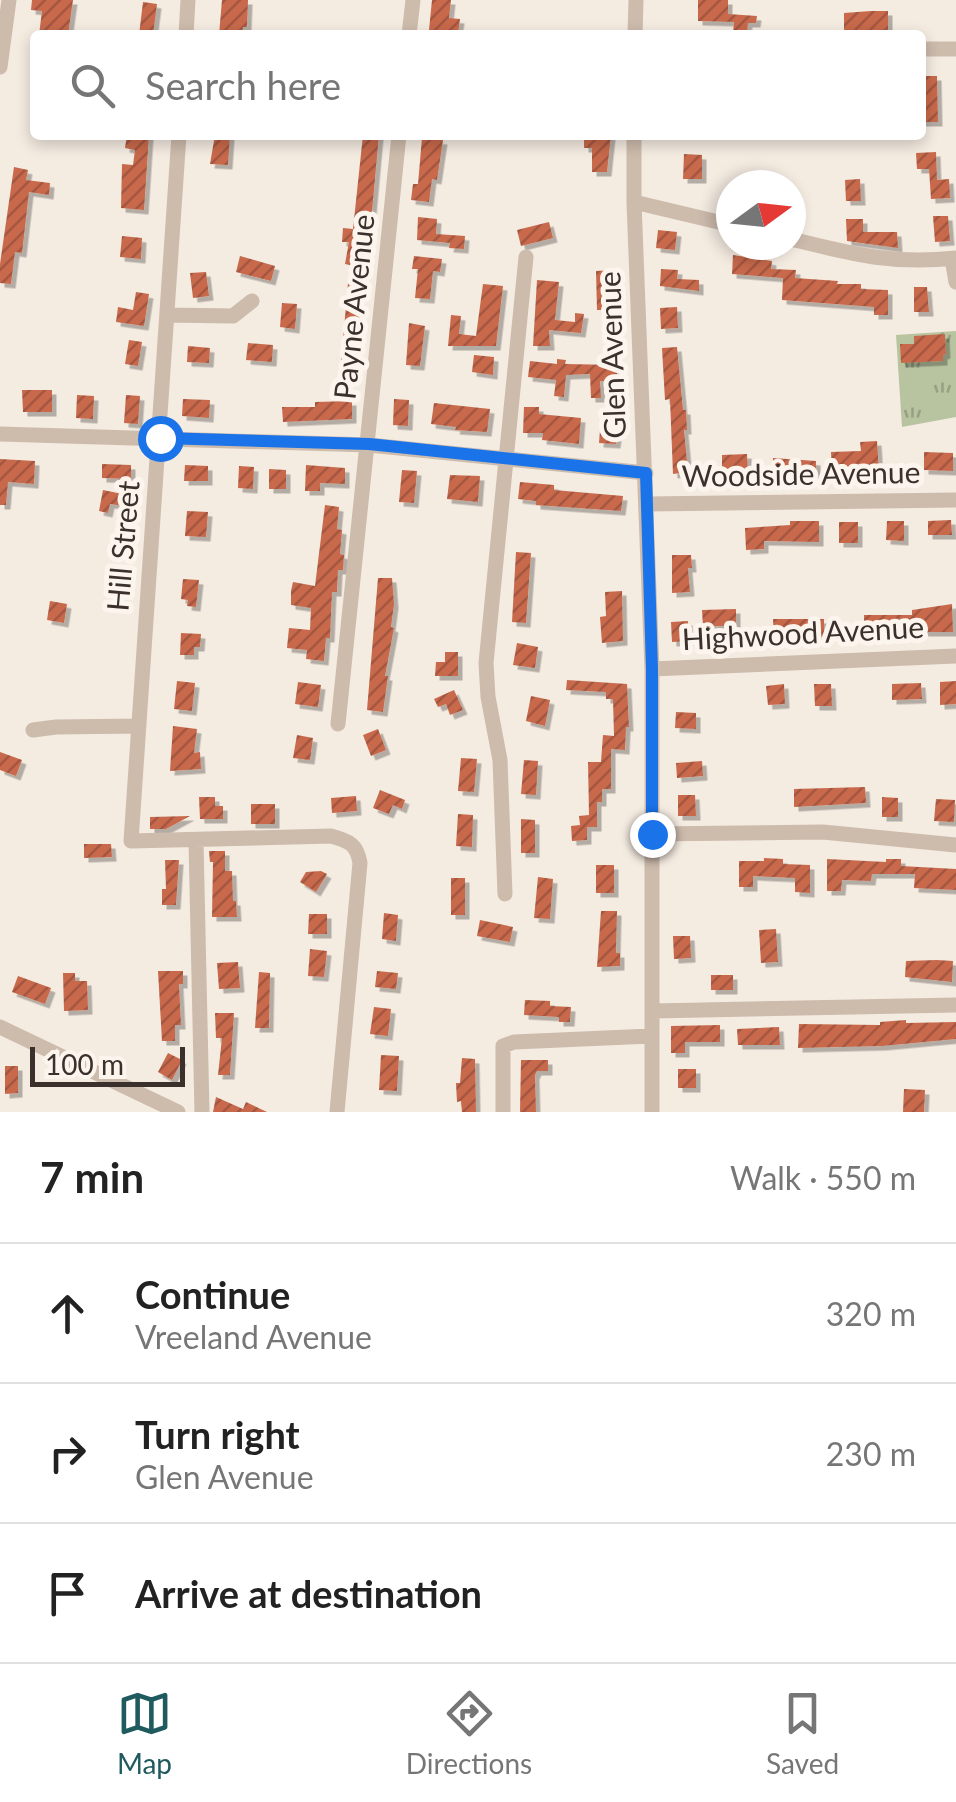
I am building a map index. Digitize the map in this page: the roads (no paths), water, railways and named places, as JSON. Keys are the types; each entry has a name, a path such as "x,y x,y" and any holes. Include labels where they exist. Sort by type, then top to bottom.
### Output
{"street":[{"path":"0,67 9,0"},
{"path":"186,30 188,0"},
{"path":"409,30 412,0"},
{"path":"635,30 636,0"},
{"path":"926,49 956,49"},
{"name":"Hill Street","path":"179,140 131,842 196,842"},
{"name":"Payne Avenue","path":"338,724 399,140"},
{"name":"Glen Avenue","path":"634,140 652,669 652,1112"},
{"path":"634,202 716,221"},
{"path":"806,243 878,260 954,258 956,282"},
{"path":"505,894 500,760 486,663 526,257"},
{"path":"167,315 233,316 252,301"},
{"path":"0,434 369,444 646,473"},
{"name":"Woodside Avenue","path":"648,504 956,500"},
{"name":"Highwood Avenue","path":"652,669 956,656"},
{"path":"34,730 56,726 137,726"},
{"path":"652,834 822,832 956,845"},
{"path":"202,1112 196,842 330,836 348,840 358,850 360,863 337,1112"},
{"path":"652,1012 956,1005"},
{"path":"0,1027 178,1112"},
{"path":"502,1112 503,1046 514,1042 652,1036"}]}
